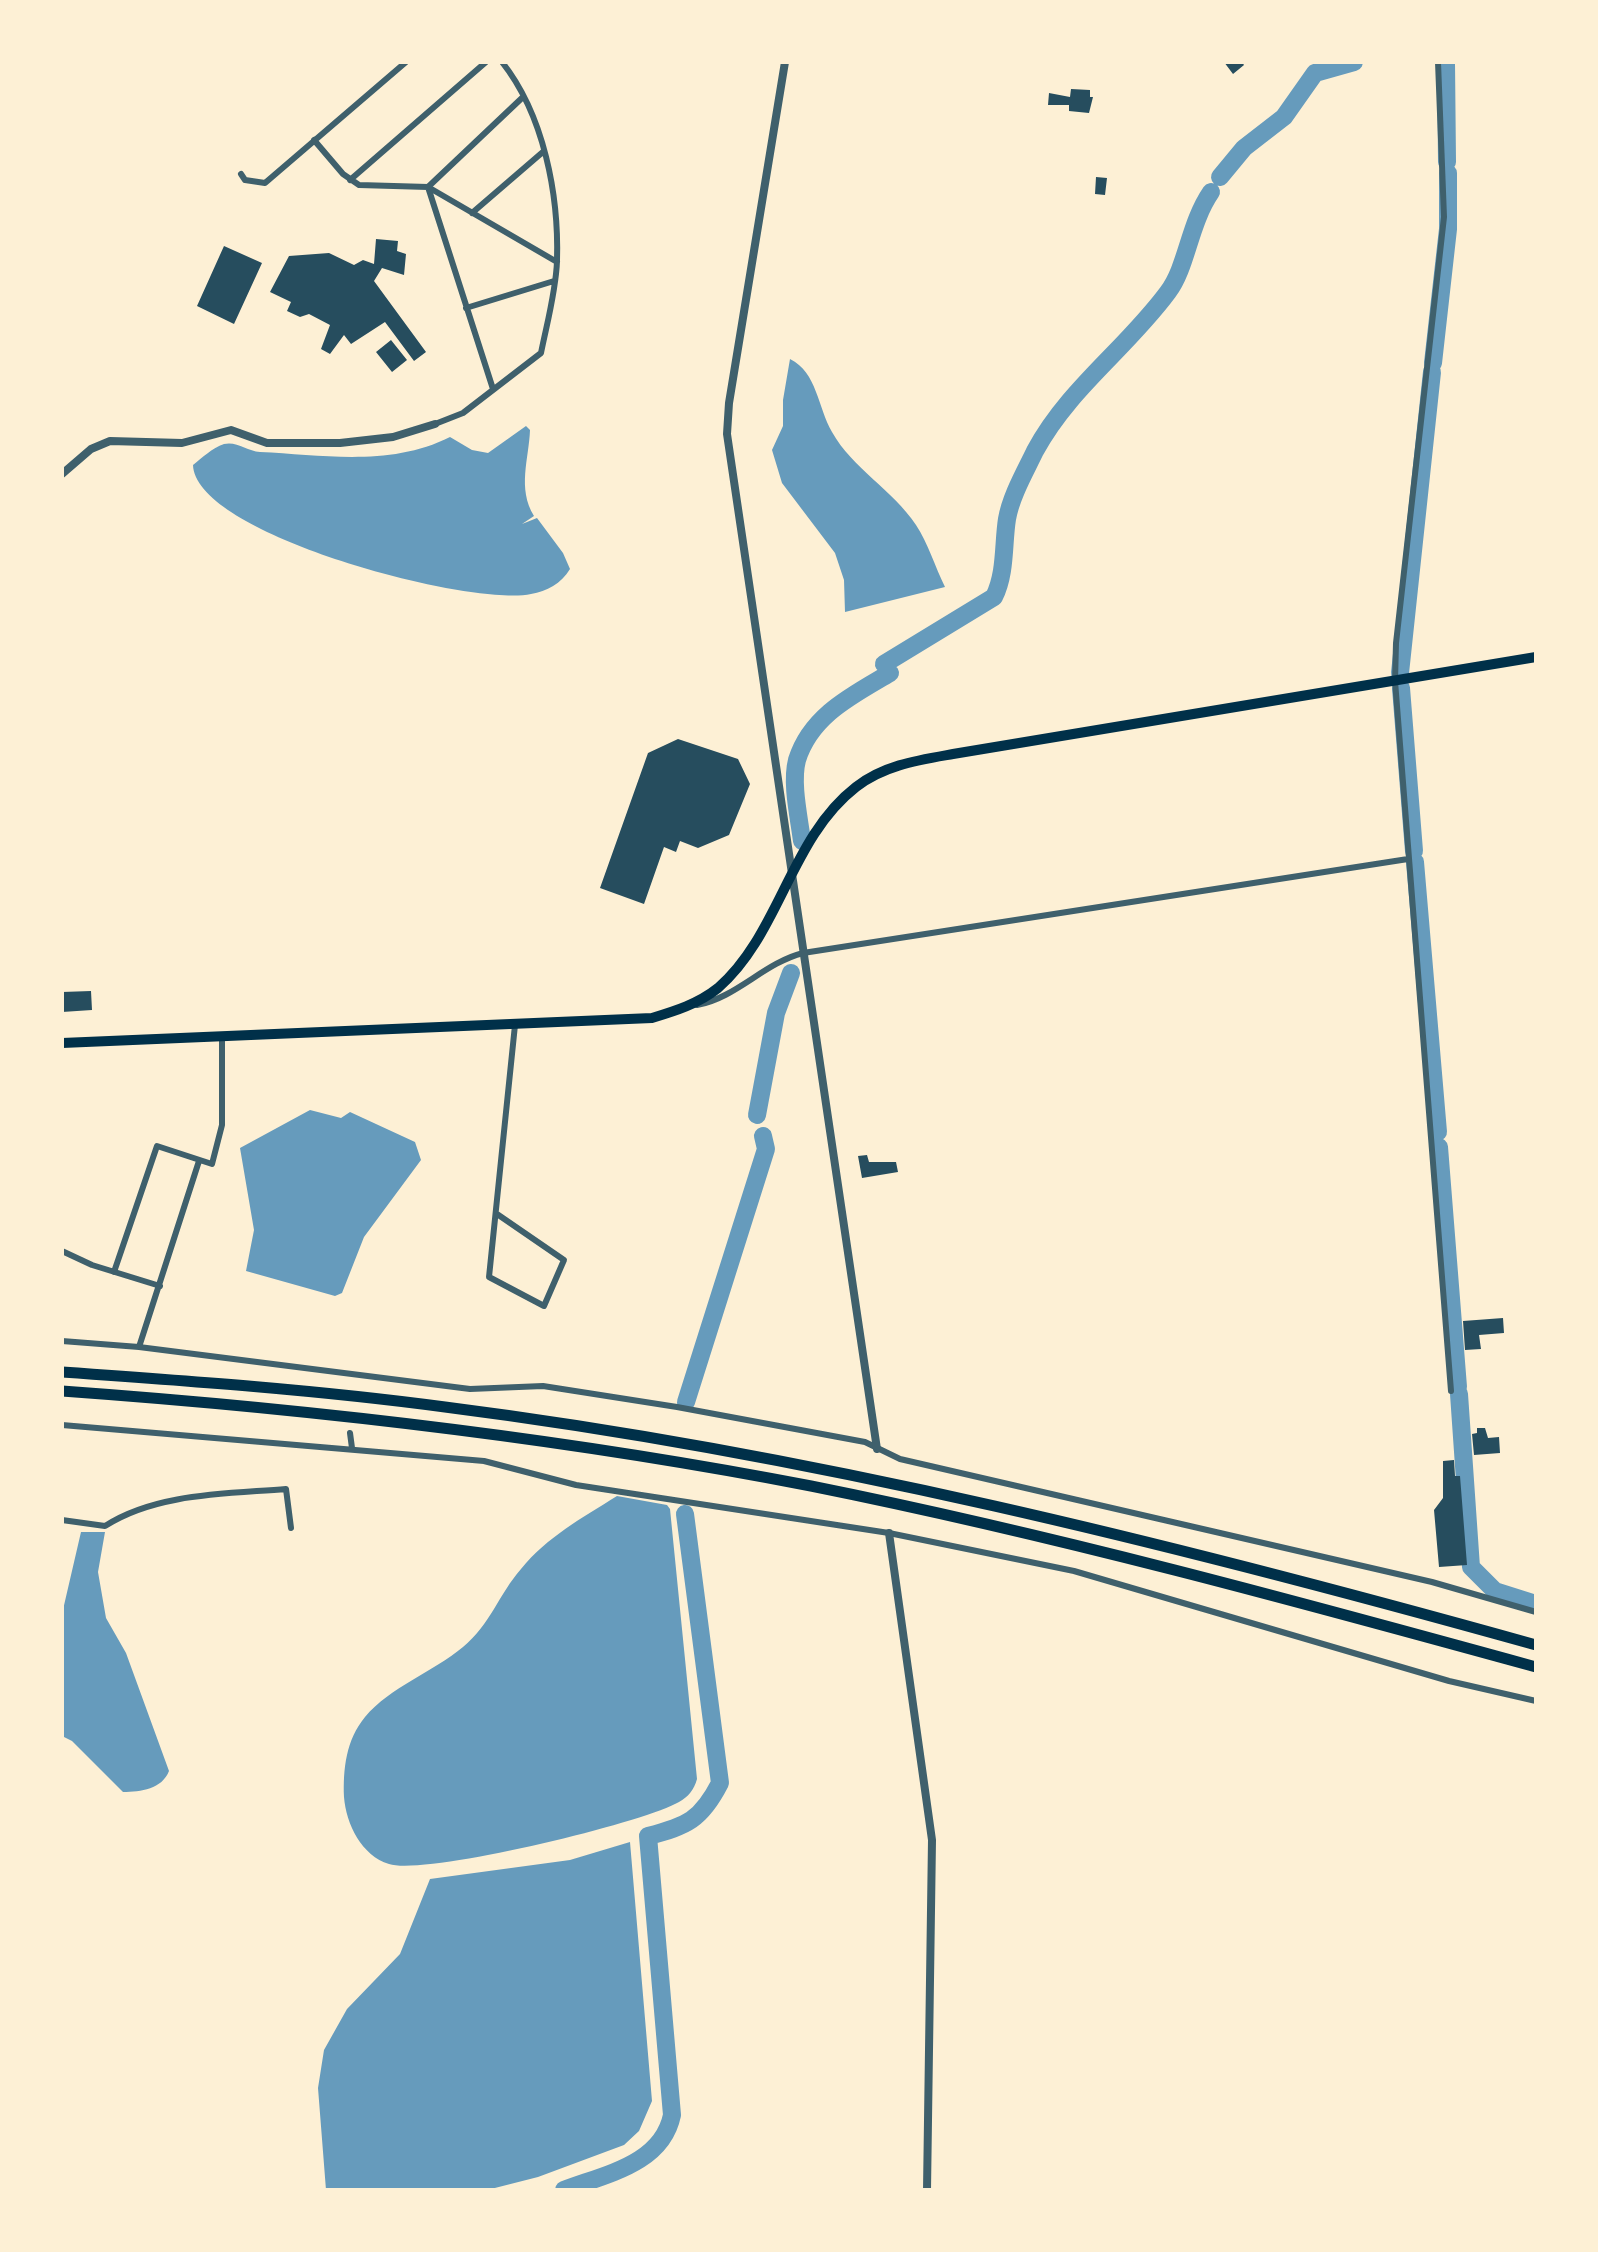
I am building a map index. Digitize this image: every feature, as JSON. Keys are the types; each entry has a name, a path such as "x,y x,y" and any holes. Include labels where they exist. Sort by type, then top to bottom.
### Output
{"highway":[{"path":"62,1372 234,1384 445,1407 818,1469 1037,1515 1320,1585 1536,1645"},
{"path":"62,1391 235,1403 436,1427 568,1444 811,1487 1298,1602 1536,1667"}],"main road":[{"path":"62,1043 634,1020 689,1007 716,990 736,968 790,875 838,802 880,772 908,762 1536,657"}],"street":[{"path":"241,174 245,180 265,183 406,62"},
{"path":"350,180 486,62"},
{"path":"62,474 91,449 110,441 182,443 231,430 267,443 340,443 393,437 463,413 541,353 557,262 550,171 523,97 502,62"},
{"path":"785,62 729,403 727,434 877,1449"},
{"path":"1438,62 1444,217 1396,643 1395,681 1451,1391"},
{"path":"428,187 523,97"},
{"path":"314,140 350,180 370,187 428,187 557,262"},
{"path":"472,213 544,151"},
{"path":"428,187 493,389"},
{"path":"466,308 554,281"},
{"path":"689,1007 714,1002 786,957 803,953 1408,859"},
{"path":"497,1214 564,1260 544,1306 489,1277 515,1025"},
{"path":"114,1272 157,1146 212,1164 222,1125 222,1036"},
{"path":"139,1347 199,1161"},
{"path":"62,1251 160,1286"},
{"path":"62,1341 139,1347 470,1389 543,1386 690,1409 865,1442 900,1459 1432,1582 1536,1612"},
{"path":"62,1425 484,1461 576,1485 889,1533 1074,1571 1449,1681 1536,1701"},
{"path":"350,1433 352,1448"},
{"path":"62,1520 105,1526 127,1512 191,1498 286,1489 291,1528"},
{"path":"889,1533 932,1840 927,2190"}],"water":[{"path":"790,359 811,381 827,423 840,445 907,512 916,525 945,587 845,612 844,580 835,553 782,483 772,450 783,426 783,400"},
{"path":"526,426 530,430 525,484 534,516 522,524 537,518 563,553 570,569 553,586 531,594 499,595 453,589 340,561 285,540 238,517 206,491 193,465 215,448 229,443 260,452 356,457 404,452 450,437 472,450 488,453"},
{"path":"310,1110 341,1118 350,1112 415,1142 421,1160 364,1237 342,1293 335,1296 246,1271 254,1230 240,1148"},
{"path":"617,1496 667,1505 670,1509 697,1779 692,1790 682,1800 658,1811 534,1845 410,1866 379,1860 357,1838 345,1807 345,1765 359,1726 375,1706 463,1647 487,1619 513,1579 542,1547"},
{"path":"81,1532 105,1532 98,1572 106,1618 126,1653 169,1771 156,1786 144,1790 123,1792 72,1741 62,1736 62,1614"},
{"path":"630,1842 652,2101 639,2131 624,2145 538,2177 487,2190 326,2190 318,2088 324,2050 347,2009 400,1954 430,1879 570,1860"}],"building":[{"path":"1224,62 1242,62 1244,65 1233,74"},
{"path":"1071,89 1090,90 1090,97 1093,97 1089,113 1069,111 1069,105 1048,105 1049,93 1070,97"},
{"path":"1096,177 1107,178 1105,195 1095,194"},
{"path":"376,239 398,241 397,251 406,254 404,275 382,268 374,281 426,352 414,361 385,322 351,344 344,335 330,354 321,349 330,325 309,314 300,317 287,311 291,302 270,292 289,256 329,253 354,265 363,260 374,264"},
{"path":"224,246 262,263 234,324 197,306"},
{"path":"391,340 407,360 392,372 376,352"},
{"path":"678,739 738,759 750,784 729,835 698,848 680,841 676,852 664,847 644,904 600,888 648,753"},
{"path":"91,991 92,1010 62,1012 62,992"},
{"path":"867,1155 869,1162 896,1162 898,1172 862,1178 858,1156"},
{"path":"1503,1318 1504,1333 1479,1335 1481,1349 1465,1350 1463,1321"},
{"path":"1477,1428 1485,1428 1488,1438 1499,1437 1500,1453 1474,1455 1472,1434 1477,1433"},
{"path":"1454,1460 1455,1476 1460,1476 1467,1565 1439,1567 1434,1510 1443,1498 1443,1461"}],"waterway":[{"path":"1220,177 1244,148 1284,117 1315,73 1354,62"},
{"path":"1446,62 1447,162"},
{"path":"1433,363 1448,229 1448,173"},
{"path":"884,664 994,597 1002,568 1009,510 1035,451 1064,408 1168,292 1211,192"},
{"path":"1400,673 1432,372"},
{"path":"802,841 795,779 803,744 835,708 890,673"},
{"path":"1401,688 1414,851"},
{"path":"1415,862 1438,1132"},
{"path":"757,1115 776,1013 791,973"},
{"path":"686,1402 766,1149 763,1136"},
{"path":"1439,1147 1458,1387"},
{"path":"1459,1394 1471,1567 1495,1591 1536,1604"},
{"path":"564,2190 614,2172 645,2156 666,2132 672,2115 648,1836 692,1820 720,1783 685,1514"}]}
